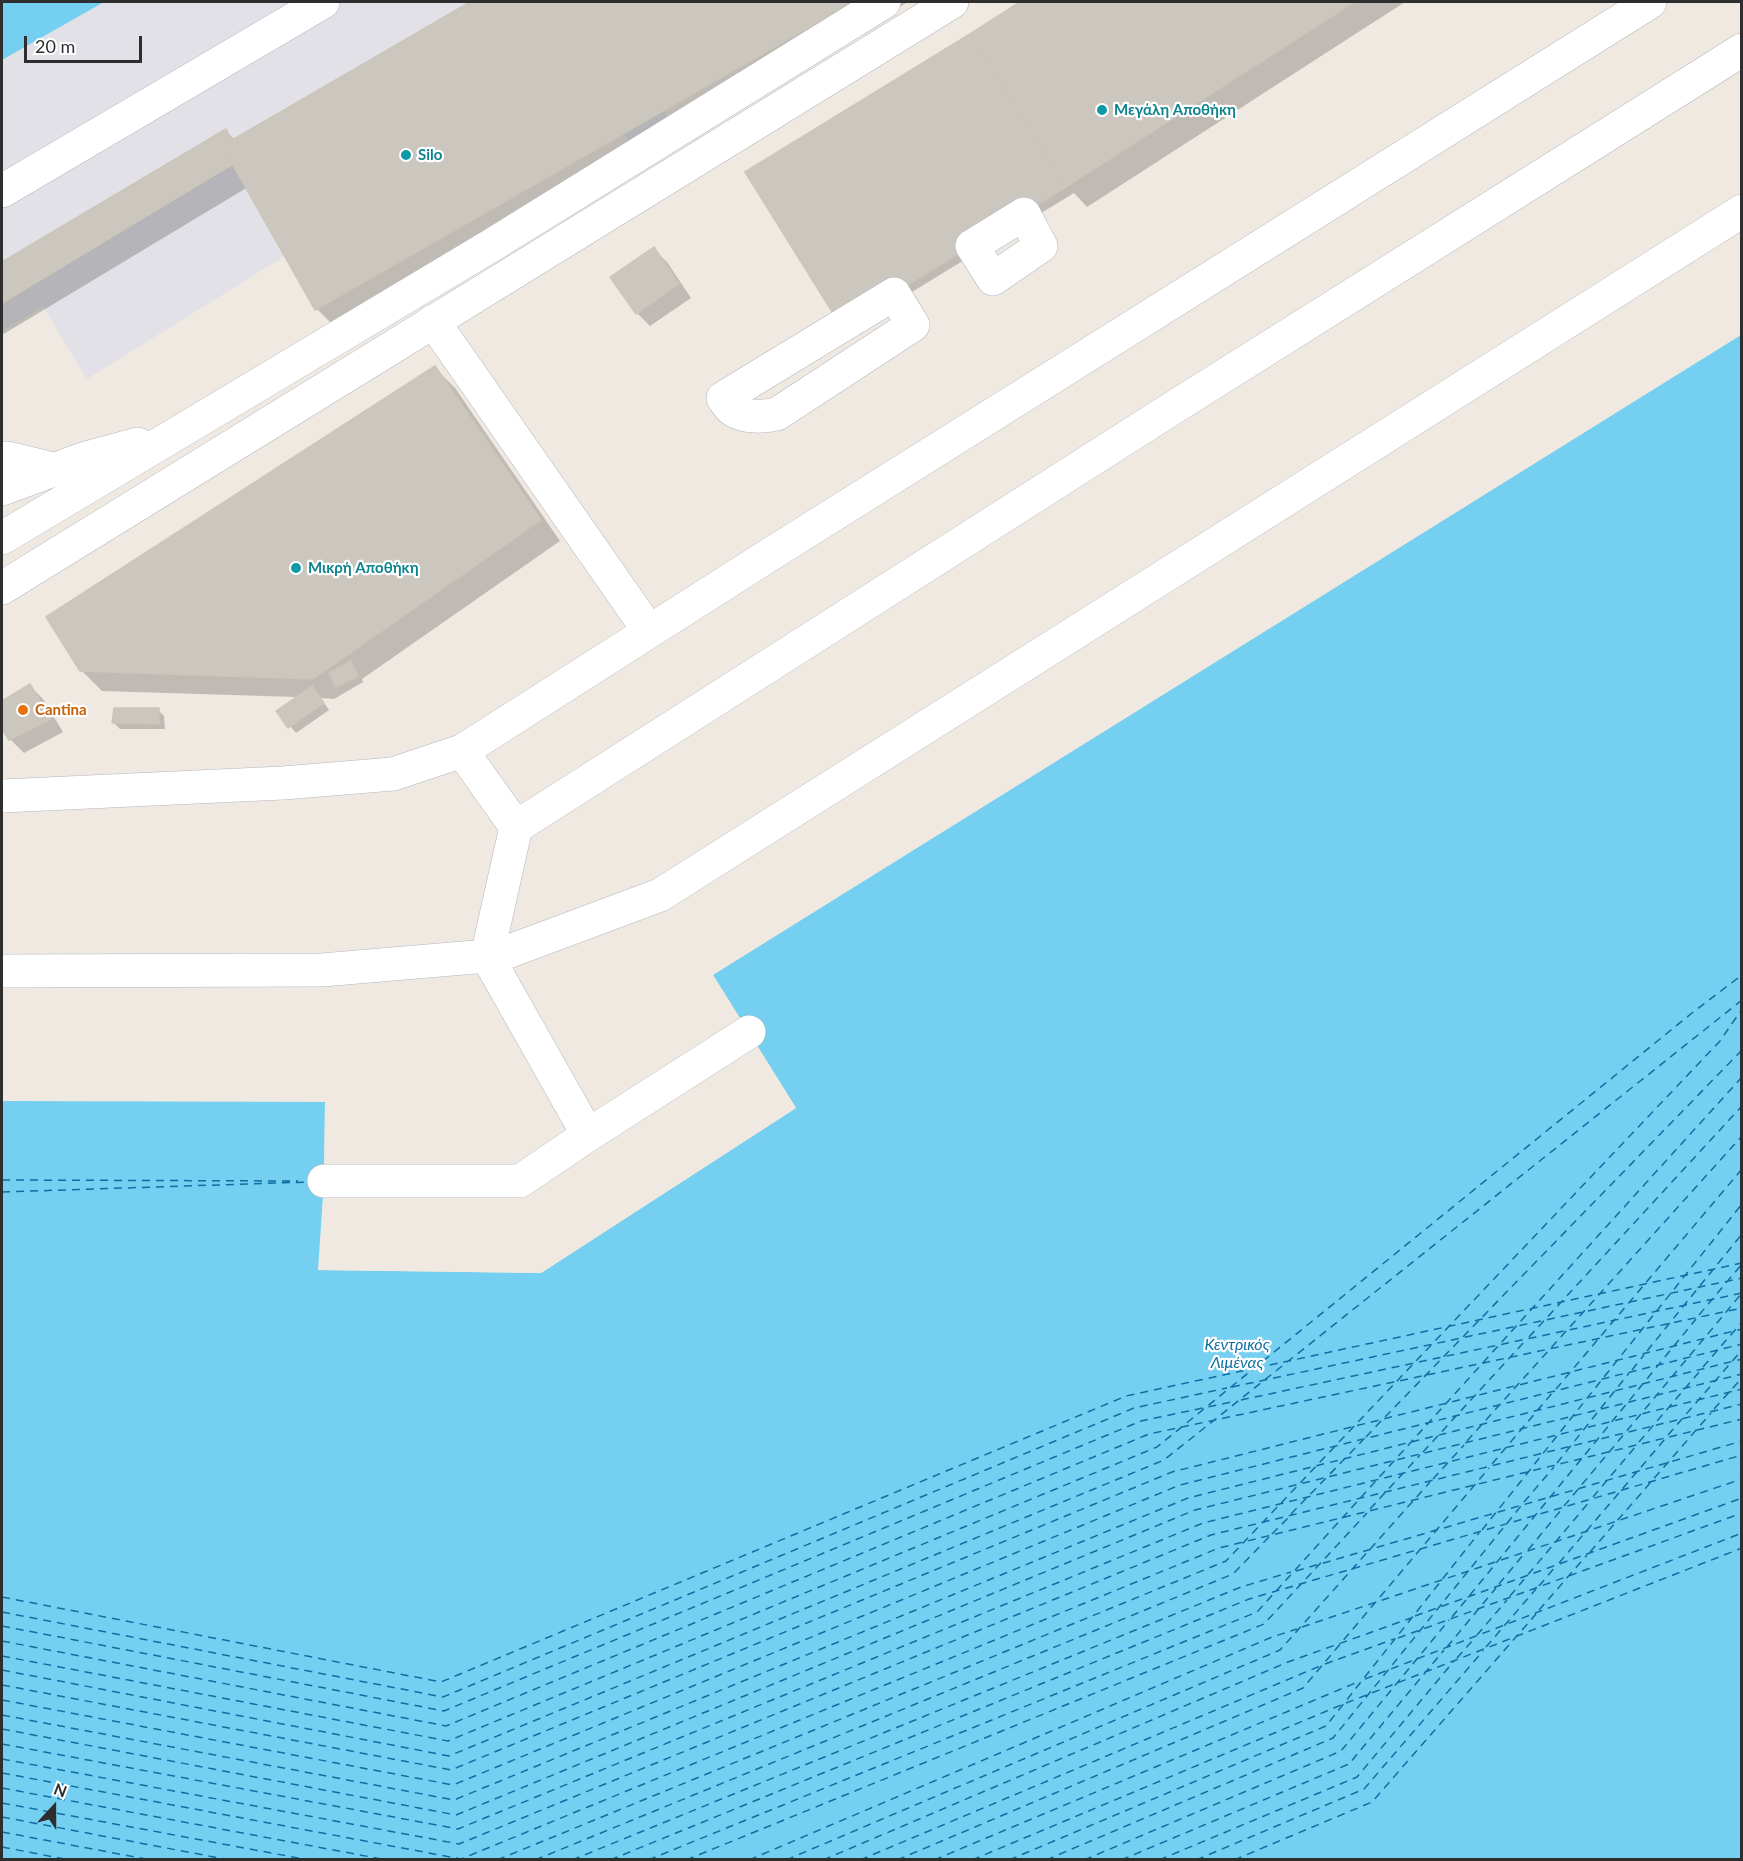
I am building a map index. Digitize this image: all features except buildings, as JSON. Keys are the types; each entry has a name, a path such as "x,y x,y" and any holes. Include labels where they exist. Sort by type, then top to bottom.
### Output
{"street":[{"path":"2,191 323,2"},
{"path":"2,538 492,245 884,2"},
{"path":"2,588 952,2"},
{"path":"2,796 283,783 393,774 462,751 1650,2"},
{"path":"588,1135 487,956 516,827 1158,417 1742,50"},
{"path":"2,971 322,970 487,956 502,954 660,895 1742,211"},
{"path":"894,294 913,325 777,414 762,417 743,414 732,410 723,398 894,294"},
{"path":"433,321 649,631"},
{"path":"2,489 52,469 177,433"},
{"path":"2,458 52,469"},
{"path":"462,751 516,827"},
{"path":"324,1181 520,1181 749,1032"}],"shaded area":[{"path":"104,2 853,2 664,110 671,121 632,146 623,133 315,310 285,256 87,379 43,307 2,331 2,60"}],"water":[{"path":"2,2 104,2 2,60"},
{"name":"Κεντρικός Λιμένας","path":"1741,335 1741,1859 2,1860 2,1101 325,1102 324,1181 319,1270 541,1273 796,1108 713,975"}],"pier":[{"path":"713,975 796,1108 541,1273 318,1270 324,1181 325,1102 328,1102 327,1181 322,1268 540,1270 792,1107 710,976"}],"ferry route":[{"path":"2,1656 448,1741 1157,1447 1692,1013 1742,975"},
{"path":"2,1670 449,1756 1164,1460 1742,1000"},
{"path":"497,1860 1226,1561 1720,1041 1742,1009"},
{"path":"1385,1417 1742,1050"},
{"path":"648,1860 1257,1612 1742,1077"},
{"path":"1529,1337 1742,1106"},
{"path":"1467,1441 1742,1136"},
{"path":"1556,1389 1742,1169"},
{"path":"2,1180 298,1181"},
{"path":"2,1192 308,1182"},
{"path":"1482,1530 1742,1204"},
{"path":"1647,1351 1742,1234"},
{"path":"1256,1368 1742,1263"},
{"path":"1699,1315 1742,1264"},
{"path":"1232,1387 1742,1278"},
{"path":"1241,1400 1742,1293"},
{"path":"1564,1506 1742,1293"},
{"path":"2,1641 446,1726 1149,1434 1742,1308"},
{"path":"1452,1617 1696,1319"},
{"path":"1703,1367 1742,1322"},
{"path":"2,1685 451,1770 1172,1472 1742,1329"},
{"path":"1423,1452 1525,1341"},
{"path":"2,1700 453,1785 1180,1485 1742,1344"},
{"path":"1668,1435 1742,1350"},
{"path":"1632,1370 1644,1355"},
{"path":"2,1715 454,1800 1188,1498 1742,1359"},
{"path":"2,1597 441,1682 1126,1396 1251,1369"},
{"path":"1639,1442 1700,1371"},
{"path":"1557,1463 1629,1373"},
{"path":"2,1729 456,1815 1195,1510 1742,1374"},
{"path":"1714,1409 1742,1378"},
{"path":"2,1612 443,1697 1134,1408 1227,1388"},
{"path":"2,1744 458,1829 1203,1523 1742,1389"},
{"path":"1492,1464 1553,1392"},
{"path":"2,1626 444,1711 1141,1421 1236,1401"},
{"path":"2,1759 459,1844 1211,1535 1742,1404"},
{"path":"1590,1552 1711,1413"},
{"path":"2,1773 461,1859 1219,1548 1742,1419"},
{"path":"1366,1437 1381,1421"},
{"path":"1559,1563 1665,1439"},
{"path":"1291,1514 1363,1440"},
{"path":"1296,1571 1742,1441"},
{"path":"1433,1479 1464,1445"},
{"path":"1593,1497 1636,1446"},
{"path":"1370,1509 1420,1455"},
{"path":"610,1860 1249,1599 1742,1455"},
{"path":"1524,1502 1554,1467"},
{"path":"897,1860 1303,1688 1489,1468"},
{"path":"1302,1627 1742,1479"},
{"path":"786,1860 1280,1650 1430,1482"},
{"path":"1415,1616 1742,1498"},
{"path":"1510,1596 1590,1501"},
{"path":"1046,1860 1333,1738 1521,1506"},
{"path":"1528,1550 1561,1510"},
{"path":"686,1860 1264,1624 1367,1513"},
{"path":"1398,1638 1742,1513"},
{"path":"1272,1534 1288,1518"},
{"path":"1009,1860 1326,1726 1479,1533"},
{"path":"1365,1679 1742,1533"},
{"path":"535,1860 1233,1574 1269,1537"},
{"path":"1346,1703 1742,1548"},
{"path":"1499,1584 1524,1554"},
{"path":"1539,1610 1587,1555"},
{"path":"1539,1586 1556,1566"},
{"path":"572,1860 1241,1587 1291,1572"},
{"path":"1447,1647 1496,1588"},
{"path":"1486,1647 1536,1589"},
{"path":"1477,1635 1507,1600"},
{"path":"1234,1860 1372,1802 1536,1614"},
{"path":"823,1860 1288,1662 1411,1618"},
{"path":"1084,1860 1341,1751 1449,1620"},
{"path":"749,1860 1272,1637 1297,1629"},
{"path":"1325,1664 1394,1639"},
{"path":"1457,1658 1474,1639"},
{"path":"1121,1860 1349,1764 1444,1650"},
{"path":"1196,1860 1364,1789 1483,1651"},
{"path":"1159,1860 1357,1777 1454,1661"},
{"path":"860,1860 1320,1666"},
{"path":"934,1860 1360,1681"},
{"path":"972,1860 1341,1705"},
{"path":"2,1788 387,1860"},
{"path":"2,1803 309,1860"},
{"path":"2,1817 230,1860"},
{"path":"2,1832 151,1860"},
{"path":"2,1847 70,1860"}],"place":[{"name":"Μεγάλη Αποθήκη","path":"1102,110"},
{"name":"Silo","path":"406,155"},
{"name":"Μικρή Αποθήκη","path":"296,568"},
{"name":"Cantina","path":"23,710"}]}
